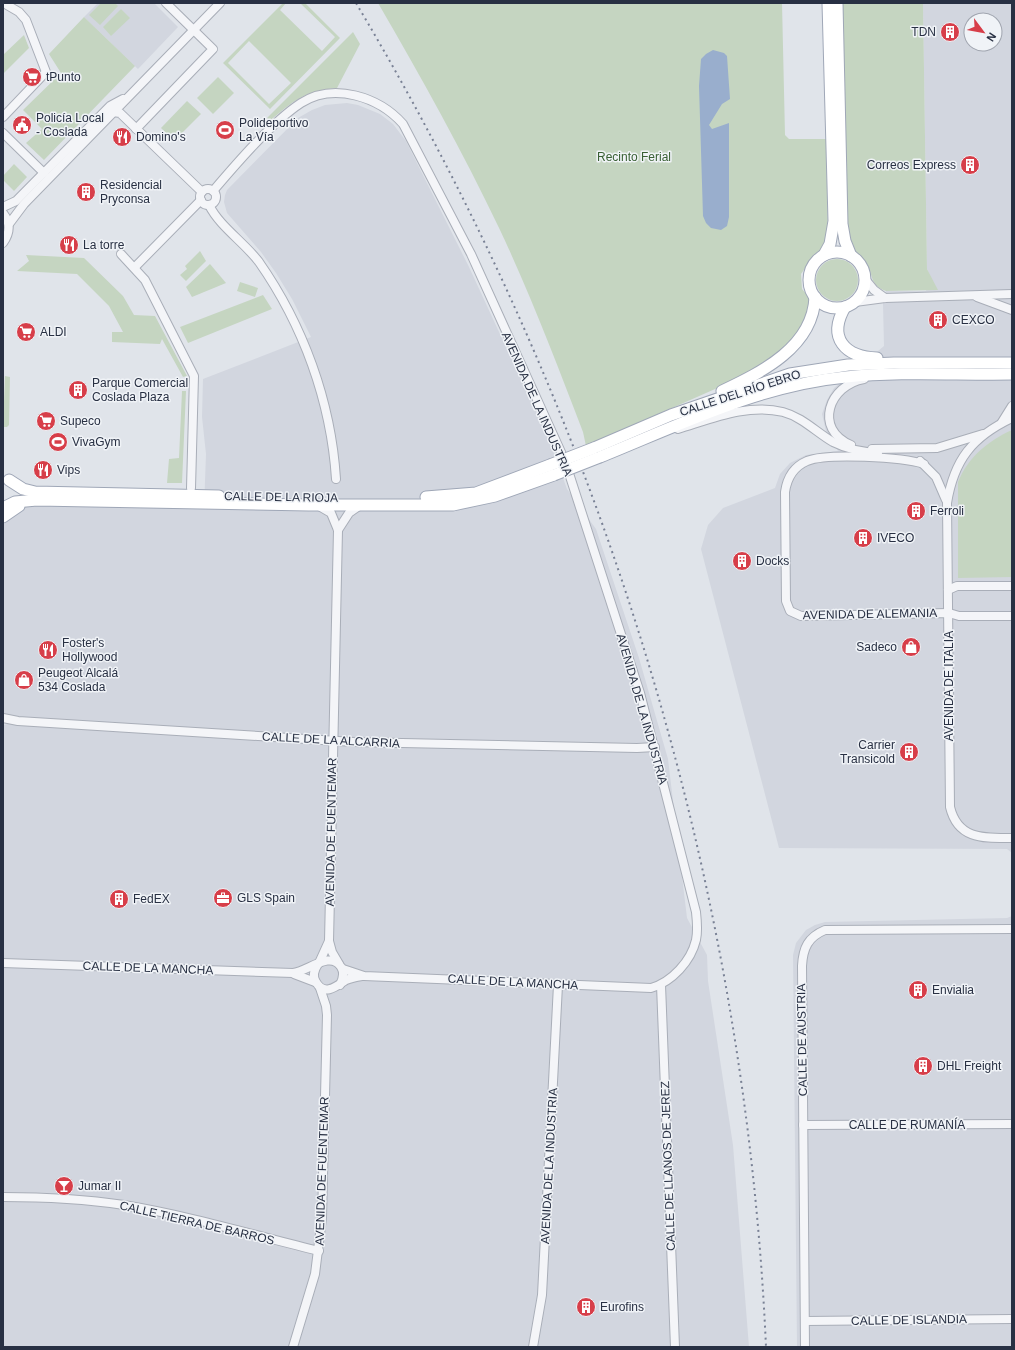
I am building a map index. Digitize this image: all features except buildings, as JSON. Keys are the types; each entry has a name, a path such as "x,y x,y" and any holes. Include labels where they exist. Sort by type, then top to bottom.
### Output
{"main road":[{"path":"828,3 834,221 830,244 824,255 811,269 809,279 810,289 815,297 828,307 850,305"},
{"path":"837,3 842,224 845,241 851,256 861,266 865,279 860,296 840,317 837,331 844,347 857,356 953,362"},
{"path":"824,255 842,253 851,256"},
{"path":"671,416 758,374 776,363 804,332 814,310 815,297"},
{"name":"CALLE DEL RÍO EBRO","path":"552,470 597,452 671,416 790,374 819,369 894,363 1012,363"},
{"name":"CALLE DEL RÍO EBRO","path":"597,452 646,438 716,410 788,387 846,377 1012,374"},
{"name":"CALLE DE LA RIOJA","path":"6,476 23,489 35,492 309,498 438,497 476,493 552,470"},
{"name":"CALLE DE LA RIOJA","path":"4,511 15,502 37,500 317,505 466,503 495,496 552,470"},
{"path":"4,511 12,492 6,476"}],"street":[{"path":"8,224 24,204 220,3"},
{"path":"136,128 213,49 170,4"},
{"path":"3,117 46,72 26,20 19,12 6,6"},
{"path":"3,207 16,201 110,106 123,98 149,76"},
{"name":"AVENIDA DE LA INDUSTRIA","path":"213,191 280,120 302,103 316,96 350,95 369,99 388,109 403,124 471,254 565,461 640,693 696,912 697,925 696,939 687,959 674,975 662,985"},
{"path":"113,112 120,113 136,128 202,196 204,204 209,205 222,222 258,260 283,299 305,347 321,391 331,431 336,479"},
{"path":"3,133 44,173"},
{"path":"135,267 209,189 216,195 215,200 209,205"},
{"path":"3,213 8,224 7,237 3,243"},
{"path":"121,254 135,267 145,280 194,376 191,488"},
{"path":"865,279 874,290 885,298"},
{"path":"850,305 885,298 1012,294"},
{"path":"970,296 1012,310"},
{"path":"1004,307 1012,317"},
{"path":"894,375 861,380 849,384 836,395 829,412 830,421 833,430 842,439 854,446 869,449 914,449 950,445 989,432"},
{"path":"1002,423 1012,406"},
{"path":"646,438 739,412 770,410 784,412 844,447 868,452 908,455 924,464 936,477 947,503"},
{"path":"947,503 950,482 956,466 970,448 989,432 1012,418"},
{"name":"AVENIDA DE ALEMANIA","path":"924,464 913,460 880,457 814,459 800,465 791,473 785,492 786,601 790,611 801,616 949,613 959,616 1012,616"},
{"name":"AVENIDA DE ITALIA","path":"947,503 950,807 954,820 961,828 975,836 1012,838"},
{"name":"AVENIDA DE FUENTEMAR","path":"317,505 331,513 338,530 328,942 341,967"},
{"path":"338,530 349,513 362,505"},
{"path":"948,590 957,586 1012,586"},
{"name":"CALLE DE LA ALCARRIA","path":"5,720 332,741 637,748 655,747"},
{"name":"CALLE DE AUSTRIA","path":"805,1347 802,954 806,944 813,937 825,930 1012,929"},
{"name":"AVENIDA DE FUENTEMAR","path":"318,964 328,942"},
{"path":"329,960 341,967 343,977 337,986 328,990 318,985 314,972 318,964 329,960"},
{"name":"CALLE DE LA MANCHA","path":"3,963 293,973 304,971 318,964"},
{"name":"CALLE DE LA MANCHA","path":"341,967 364,976"},
{"name":"CALLE DE LA MANCHA","path":"293,973 318,985"},
{"name":"CALLE DE LA MANCHA","path":"337,986 351,978 364,976 651,988 662,985"},
{"name":"AVENIDA DE FUENTEMAR","path":"293,1347 315,1274 322,1218 327,1016 326,1006 318,985"},
{"name":"AVENIDA DE LA INDUSTRIA","path":"533,1347 542,1295 558,985"},
{"name":"CALLE DE LLANOS DE JEREZ","path":"662,985 675,1347"},
{"name":"AVENIDA DE FUENTEMAR","path":"327,1016 337,986"},
{"name":"CALLE DE RUMANÍA","path":"803,1125 1012,1124"},
{"name":"CALLE TIERRA DE BARROS","path":"3,1197 68,1198 123,1205 176,1216 318,1251"},
{"name":"CALLE DE ISLANDIA","path":"805,1321 1012,1319"}],"shaded area":[{"path":"98,3 154,3 178,27 138,69 84,17"},
{"path":"923,3 1012,3 1012,853 1007,849 779,848 701,549 708,525 723,508 775,488 780,474 790,463 806,455 838,451 826,431 822,414 827,400 834,388 884,346 883,304 886,291 926,291 931,278 927,269"},
{"path":"347,103 358,105 380,114 393,124 406,141 469,267 549,440 567,489 596,529 639,658 668,759 687,918 707,955 708,981 733,1145 749,1347 3,1347 3,725 7,724 8,717 3,715 3,520 22,506 33,504 204,509 206,454 202,417 203,379 311,337 292,299 276,273 261,252 227,213 224,202 225,195 227,190 298,118 325,105"},
{"path":"1012,916 1012,1347 797,1347 793,955 796,943 806,930 825,922 1007,918"}],"green space":[{"path":"101,3 115,3 118,6 100,25 89,15"},
{"path":"283,3 286,3 280,10 322,51 335,37 300,3 305,3 340,38 270,109 223,63","holes":["249,41 291,83 269,104 228,63"]},
{"name":"Recinto Ferial","path":"378,3 782,3 785,135 789,139 826,139 828,234 822,250 814,255 801,274 802,289 808,296 810,303 802,325 781,353 740,378 586,446 583,432 553,356 500,230 441,115"},
{"path":"842,3 923,3 927,269 938,290 886,291 881,289 874,283 866,262 856,253 850,242 847,230"},
{"path":"121,9 130,18 111,36 103,27"},
{"path":"84,17 135,66 44,160 26,143 42,129 23,110 61,73 49,54"},
{"path":"353,32 360,44 337,88 326,89 308,94 293,102 270,121 267,118"},
{"path":"24,35 29,48 3,74 3,55"},
{"path":"218,77 234,93 213,114 197,98"},
{"path":"187,101 201,114 174,141 161,128"},
{"path":"14,164 27,177 14,191 3,180 3,176"},
{"path":"200,251 206,261 186,281 180,275 187,269 185,266"},
{"path":"26,255 84,258 123,296 134,315 155,316 187,376 183,377 162,339 160,344 112,342 112,332 123,332 109,306 77,274 17,271 29,261"},
{"path":"837,259 852,265 858,280 852,295 837,301 822,295 816,280 822,265"},
{"path":"210,264 226,283 192,297 186,287"},
{"path":"240,282 258,288 255,297 237,291"},
{"path":"263,295 272,309 188,343 180,327"},
{"path":"5,376 10,377 9,425 7,427 3,427"},
{"path":"182,391 186,391 182,483 167,483 169,459 179,458"},
{"path":"1012,430 1012,577 958,578 958,482 962,473 973,457 995,439"}],"water":[{"path":"713,50 724,53 727,56 730,99 722,104 709,125 712,129 729,123 729,217 727,226 721,230 711,228 706,223 703,216 699,86 701,59"}],"railway":[{"path":"356,3 443,158 520,318 587,482 644,650 691,821 727,994 752,1170 766,1347"}],"place":[{"name":"TDN","path":"950,32"},
{"name":"tPunto","path":"32,77"},
{"name":"Policía Local - Coslada","path":"22,125"},
{"name":"Polideportivo La Vía","path":"225,130"},
{"name":"Domino's","path":"122,137"},
{"name":"Correos Express","path":"970,165"},
{"name":"Residencial Pryconsa","path":"86,192"},
{"name":"La torre","path":"69,245"},
{"name":"CEXCO","path":"938,320"},
{"name":"ALDI","path":"26,332"},
{"name":"Parque Comercial Coslada Plaza","path":"78,390"},
{"name":"Supeco","path":"46,421"},
{"name":"VivaGym","path":"58,442"},
{"name":"Vips","path":"43,470"},
{"name":"Ferroli","path":"916,511"},
{"name":"IVECO","path":"863,538"},
{"name":"Docks","path":"742,561"},
{"name":"Sadeco","path":"911,647"},
{"name":"Foster's Hollywood","path":"48,650"},
{"name":"Peugeot Alcalá 534 Coslada","path":"24,680"},
{"name":"Carrier Transicold","path":"909,752"},
{"name":"GLS Spain","path":"223,898"},
{"name":"FedEX","path":"119,899"},
{"name":"Envialia","path":"918,990"},
{"name":"DHL Freight","path":"923,1066"},
{"name":"Jumar II","path":"64,1186"},
{"name":"Eurofins","path":"586,1307"}]}
